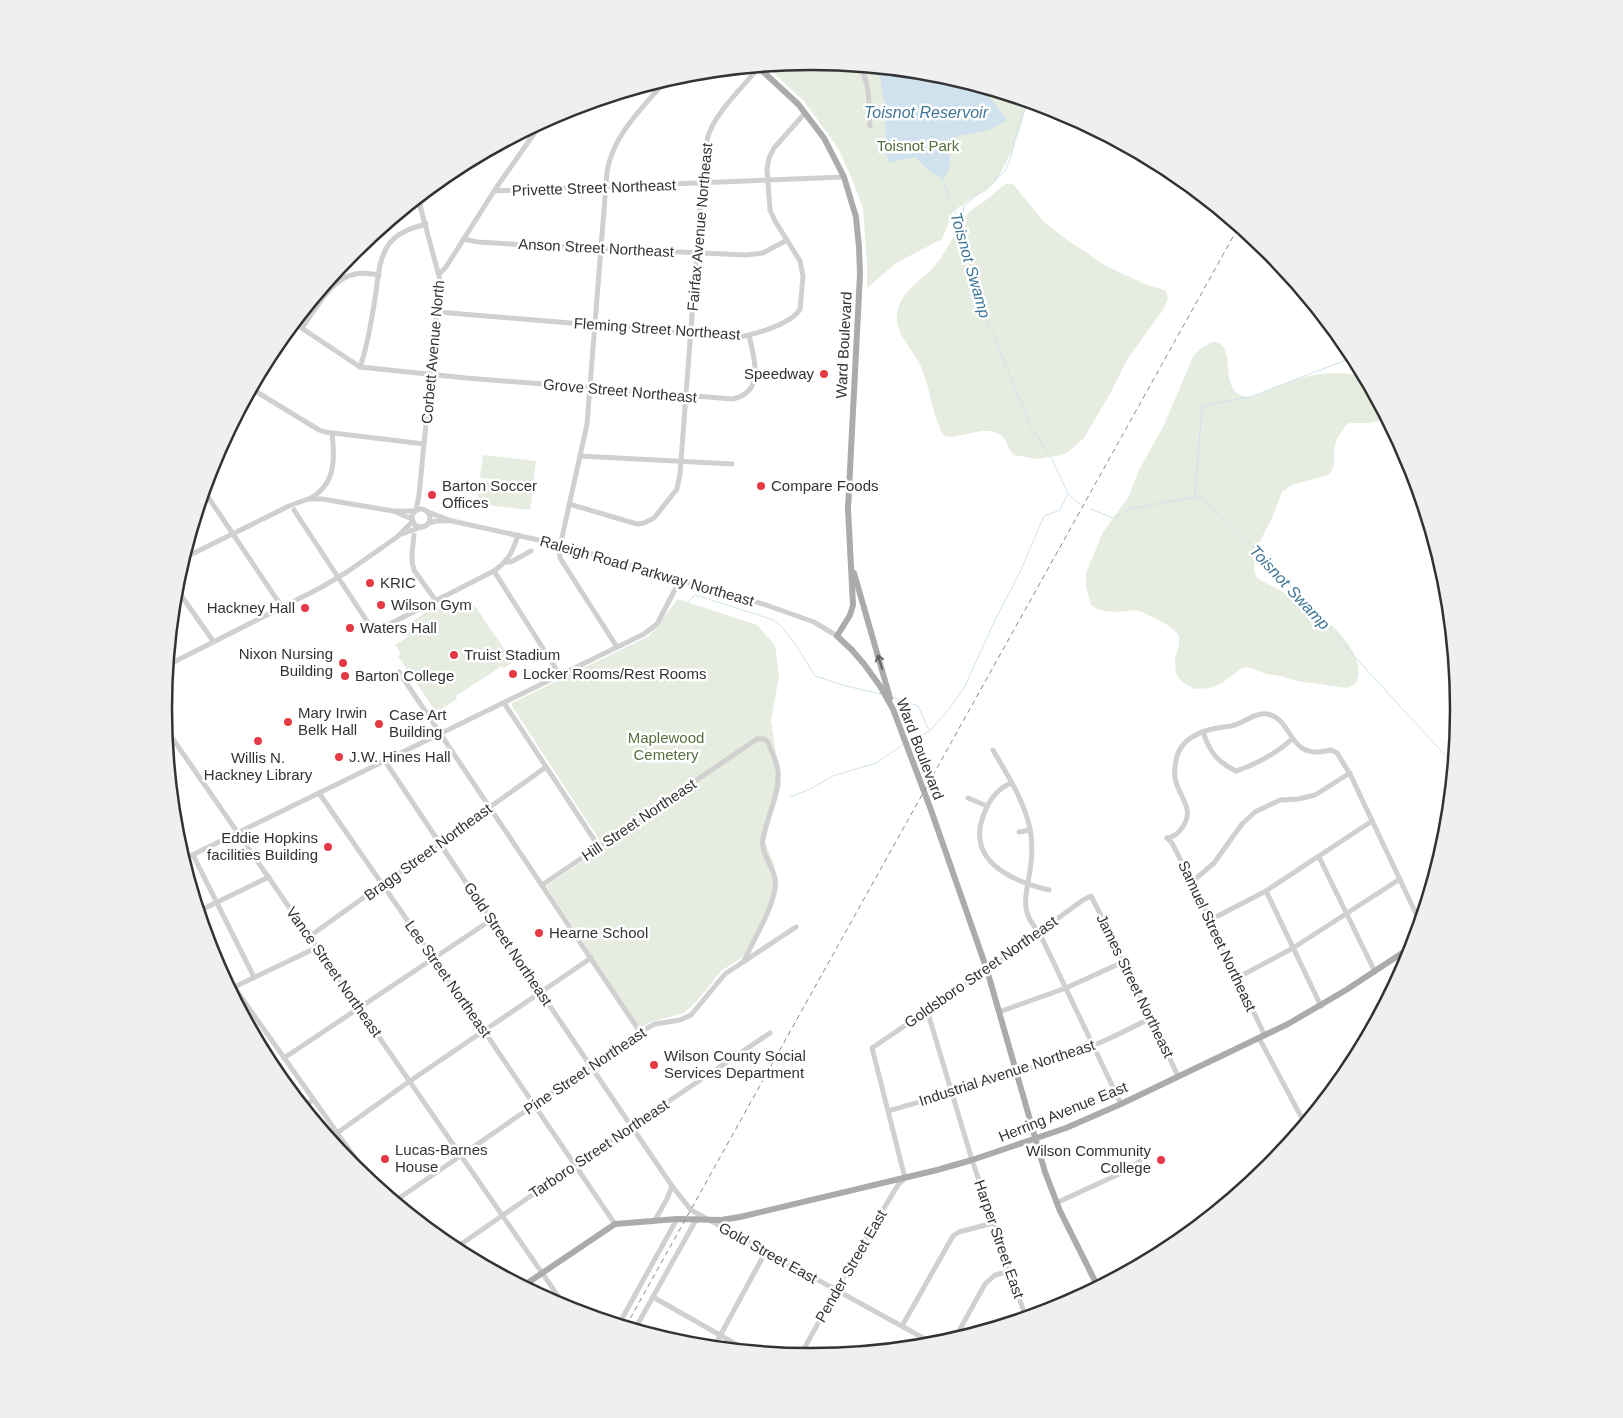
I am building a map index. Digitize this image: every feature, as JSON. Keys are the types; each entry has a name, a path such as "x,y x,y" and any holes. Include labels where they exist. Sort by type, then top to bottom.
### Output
{"main road":[{"name":"Ward Boulevard","path":"764,72 805,112 827,143 844,177 856,217 860,258 848,524 853,605 850,615 837,636 864,664 893,709 987,970 1045,1172 1056,1203 1095,1281"},
{"path":"850,555 893,709"},
{"name":"Herring Avenue East","path":"615,1224 694,1218 721,1220 740,1217 905,1178 972,1160 1035,1139 1066,1128 1120,1104 1262,1037 1321,1006 1402,953"},
{"path":"529,1282 615,1224"}],"street":[{"name":"Fairfax Avenue Northeast","path":"569,504 637,524 654,518 677,489 704,154 711,129 755,72"},
{"path":"863,72 868,88 870,126"},
{"path":"617,647 560,558 560,545 587,424 608,165 620,134 659,89"},
{"name":"Fleming Street Northeast","path":"438,312 738,337 763,331 790,319 798,314 800,309 802,270 796,254 770,210 767,164 771,153 805,112"},
{"name":"Corbett Avenue North","path":"415,510 419,495 438,312 439,274 446,267 494,192 535,133"},
{"name":"Privette Street Northeast","path":"494,192 844,177"},
{"path":"420,204 439,274"},
{"path":"325,295 302,328 360,367 369,336 382,258 389,244 404,232 426,224"},
{"name":"Anson Street Northeast","path":"463,239 489,243 746,255 759,254 770,250 787,240"},
{"path":"327,293 339,281 356,273 379,275"},
{"name":"Grove Street Northeast","path":"360,367 431,375 733,399 741,397 748,392 756,376 749,335"},
{"path":"257,392 319,430 424,444"},
{"path":"192,554 321,492 333,466 332,433"},
{"path":"580,456 732,464"},
{"path":"321,492 329,500"},
{"path":"175,662 338,578 397,537 429,523 430,517 419,495"},
{"path":"208,498 282,608"},
{"path":"308,499 329,500 393,511 421,508 427,511"},
{"path":"294,510 374,632 494,571 512,553 518,535"},
{"path":"397,537 412,520 415,510"},
{"path":"393,511 412,520 421,527"},
{"name":"Raleigh Road Parkway Northeast","path":"427,511 452,520 560,545 783,610 814,622 837,636"},
{"name":"Raleigh Road Parkway Northeast","path":"429,523 452,520"},
{"path":"414,535 412,564 436,601"},
{"path":"505,562 512,562 532,551"},
{"path":"494,571 560,675"},
{"path":"190,856 504,703 654,627 680,580"},
{"path":"183,598 213,641"},
{"path":"399,672 442,733 640,1032"},
{"path":"504,703 599,846"},
{"path":"1292,739 1285,746 1236,771 1217,759 1208,748 1203,732 1209,728 1237,724 1265,714 1271,715 1278,720 1290,732 1292,739 1300,747 1312,752 1331,750 1337,753 1350,774 1417,915"},
{"name":"Samuel Street Northeast","path":"1203,732 1189,739 1178,752 1174,773 1176,784 1183,794 1187,808 1187,822 1175,835 1167,838 1192,882 1262,1037 1302,1118"},
{"name":"Hill Street Northeast","path":"542,885 757,739 764,738 768,742 778,770 777,784 762,840 773,872 775,890 769,909 744,960"},
{"name":"Vance Street Northeast","path":"174,743 238,832 558,1295"},
{"path":"993,750 1021,799 1030,830 1032,855 1024,903 1027,912 1033,926 1039,932 1120,1104"},
{"name":"Gold Street Northeast","path":"385,761 632,1126"},
{"name":"Bragg Street Northeast","path":"310,936 546,767"},
{"path":"1192,882 1214,863 1242,824 1254,812 1280,800 1316,795 1350,774"},
{"path":"1011,782 1004,786 987,806 980,826 980,838 983,849 1001,872 1028,885 1049,890"},
{"name":"Lee Street Northeast","path":"319,793 615,1224"},
{"path":"968,798 987,806"},
{"path":"1210,920 1266,891 1372,821"},
{"path":"1019,832 1030,830"},
{"path":"193,855 254,978"},
{"path":"1319,857 1375,972"},
{"path":"204,908 269,877"},
{"path":"1237,978 1293,948 1400,879"},
{"path":"1266,891 1321,1006"},
{"name":"Goldsboro Street Northeast","path":"888,1111 872,1048 1091,896"},
{"name":"James Street Northeast","path":"1091,896 1178,1076"},
{"path":"284,1058 491,920"},
{"name":"Pine Street Northeast","path":"400,1197 640,1032 655,1024 680,1020 691,1014 720,979 744,960 796,927"},
{"path":"235,986 318,947"},
{"path":"337,1133 590,958"},
{"path":"999,1012 1066,988 1123,962"},
{"path":"247,1008 347,1147"},
{"name":"Harper Street East","path":"927,1010 972,1160 1024,1311"},
{"name":"Industrial Avenue Northeast","path":"888,1111 1016,1073 1093,1046 1151,1018"},
{"name":"Tarboro Street Northeast","path":"462,1243 770,1033"},
{"path":"309,1102 314,1100"},
{"path":"888,1111 905,1178"},
{"name":"Gold Street East","path":"632,1126 672,1186 691,1210 925,1338"},
{"path":"1056,1203 1128,1170 1140,1161"},
{"name":"Pender Street East","path":"805,1348 888,1201 905,1178"},
{"path":"655,1220 672,1186"},
{"path":"638,1324 694,1218"},
{"path":"622,1319 677,1219"},
{"path":"902,1326 953,1236 959,1232 993,1223"},
{"path":"717,1341 766,1252"},
{"path":"959,1330 985,1284 995,1275 1010,1271"},
{"path":"653,1297 736,1344"}],"green space":[{"name":"Toisnot Park","path":"771,71 853,71 895,75 977,92 1026,108 1013,149 997,180 986,191 953,212 942,239 896,263 867,288 863,208 838,148 804,101"},
{"path":"1006,184 1013,184 1044,222 1066,239 1106,266 1145,284 1166,291 1168,299 1163,310 1128,358 1084,438 1068,452 1038,459 1014,455 1004,438 992,431 952,437 944,436 939,427 926,379 915,355 901,334 897,322 902,299 937,263 958,227 968,214"},
{"path":"1213,342 1221,345 1225,351 1232,387 1238,394 1251,397 1288,382 1320,374 1356,375 1382,420 1370,423 1350,423 1345,426 1336,441 1334,465 1331,472 1325,476 1292,485 1282,492 1271,520 1256,549 1254,571 1257,578 1310,608 1328,622 1346,641 1358,663 1358,674 1355,684 1347,688 1297,681 1246,667 1222,683 1210,688 1195,689 1180,680 1176,673 1175,660 1179,637 1176,632 1166,624 1136,610 1114,612 1099,610 1091,605 1086,587 1086,573 1103,532 1128,498 1139,470 1164,425 1193,357"},
{"path":"483,455 536,461 533,484 480,478"},
{"path":"480,481 533,487 530,510 477,504"},
{"name":"Truist Stadium","path":"462,599 469,610 475,606 513,662 504,668 502,666 456,696 457,699 436,712 398,656 401,654 395,645 408,637 402,628 440,603 445,611"},
{"name":"Maplewood Cemetery","path":"678,599 757,625 775,645 779,676 771,721 781,786 765,842 774,864 777,885 753,945 741,958 721,971 697,1001 684,1013 651,1022 640,1028 546,886 604,847 512,706 512,703 649,636"}],"water":[{"name":"Toisnot Reservoir","path":"878,73 895,75 936,82 986,95 1006,118 1006,121 989,130 958,136 950,146 950,164 943,179 932,173 915,157 887,163 884,100"}],"waterway":[{"path":"961,224 964,206 1005,171 1026,107"},
{"name":"Toisnot Swamp","path":"942,178 966,239 975,275 979,302 1031,427 1051,457 1068,494 1080,504"},
{"path":"1195,496 1202,406 1250,397 1347,360"},
{"path":"908,742 930,731 950,708 965,686 994,622 1020,572 1044,516 1060,510 1067,495"},
{"name":"Toisnot Swamp","path":"1090,509 1113,518 1129,509 1195,497 1203,499 1256,549 1448,759"},
{"path":"680,610 695,595 771,619 783,628 815,676 881,694"},
{"path":"892,697 918,706 929,730"},
{"path":"790,797 808,790 833,776 876,763 904,744"}],"railway":[{"path":"629,1321 1236,232"}],"place":[{"name":"Speedway","path":"824,374"},
{"name":"Compare Foods","path":"761,486"},
{"name":"Barton Soccer Offices","path":"432,495"},
{"name":"KRIC","path":"370,583"},
{"name":"Wilson Gym","path":"381,605"},
{"name":"Hackney Hall","path":"305,608"},
{"name":"Waters Hall","path":"350,628"},
{"name":"Truist Stadium","path":"454,655"},
{"name":"Nixon Nursing Building","path":"343,663"},
{"name":"Locker Rooms/Rest Rooms","path":"513,674"},
{"name":"Barton College","path":"345,676"},
{"name":"Mary Irwin Belk Hall","path":"288,722"},
{"name":"Case Art Building","path":"379,724"},
{"name":"Willis N. Hackney Library","path":"258,741"},
{"name":"J.W. Hines Hall","path":"339,757"},
{"name":"Eddie Hopkins facilities Building","path":"328,847"},
{"name":"Hearne School","path":"539,933"},
{"name":"Wilson County Social Services Department","path":"654,1065"},
{"name":"Lucas-Barnes House","path":"385,1159"},
{"name":"Wilson Community College","path":"1161,1160"}]}
